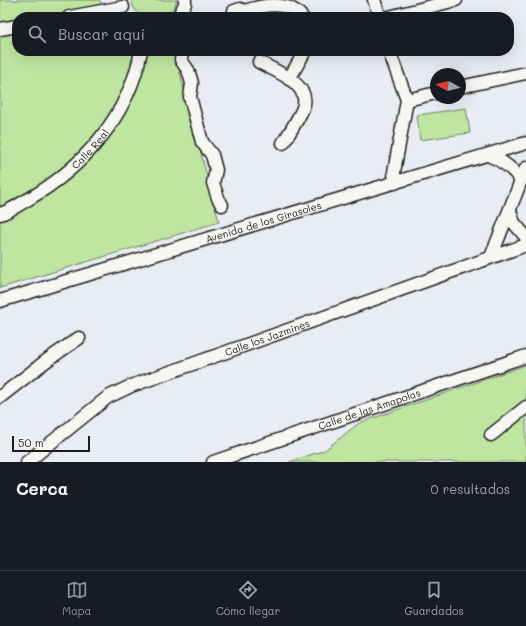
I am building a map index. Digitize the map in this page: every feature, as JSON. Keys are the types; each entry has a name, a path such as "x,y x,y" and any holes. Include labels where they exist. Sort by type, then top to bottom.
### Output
{"street":[{"path":"181,12 185,4 185,0"},
{"path":"374,0 378,12"},
{"path":"409,12 456,0"},
{"path":"240,12 273,3 283,3 299,12"},
{"path":"100,12 124,8"},
{"path":"0,29 12,27"},
{"name":"Calle Real","path":"0,214 46,189 78,163 99,139 118,113 133,79 140,56"},
{"path":"181,56 181,60 188,70 192,83 190,96 202,142 212,155 216,170 213,183 222,206"},
{"path":"289,79 302,56"},
{"path":"391,56 407,100 394,172 395,183"},
{"path":"259,62 296,83 304,95 304,107 283,143"},
{"path":"466,86 526,73"},
{"path":"407,100 430,94"},
{"path":"491,257 510,211 521,173 512,159 512,152 522,145"},
{"name":"Avenida de los Girasoles","path":"0,301 522,145"},
{"path":"488,155 498,159 521,173"},
{"path":"510,211 514,223 526,237"},
{"name":"Calle los Jazmines","path":"27,462 108,397 132,386 526,245"},
{"path":"0,397 46,361 80,338"},
{"name":"Calle de las Amapolas","path":"213,462 526,356"},
{"path":"491,435 526,407"}],"green space":[{"path":"0,0 99,0 108,12 12,12 12,56 175,56 219,222 0,288"},
{"path":"132,0 177,0 171,12 136,12"},
{"path":"466,108 470,133 420,140 417,115"},
{"path":"526,365 526,462 289,462 325,450 359,423"}]}
